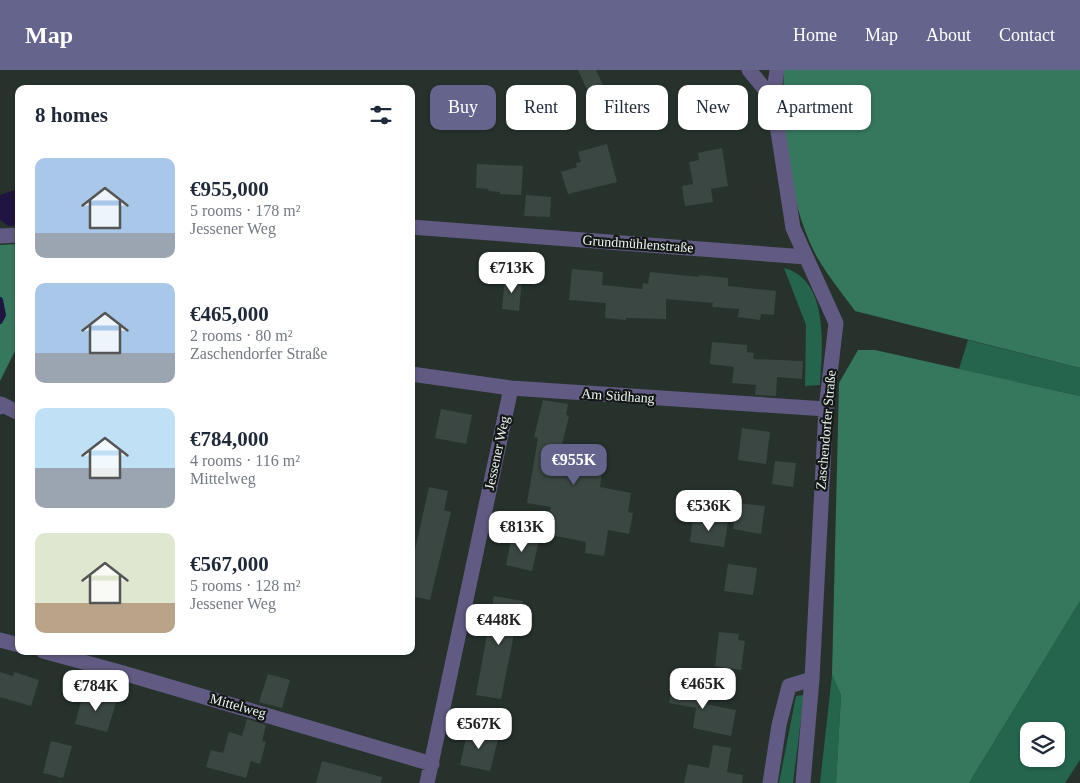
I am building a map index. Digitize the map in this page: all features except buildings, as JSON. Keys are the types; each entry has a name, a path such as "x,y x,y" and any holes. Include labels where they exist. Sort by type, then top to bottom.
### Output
{"street":[{"path":"749,70 761,85"},
{"name":"Zaschendorfer Straße","path":"775,85 777,70"},
{"name":"Zaschendorfer Straße","path":"778,130 792,228 836,323 826,409 812,679 803,783"},
{"name":"Grundmühlenstraße","path":"415,227 806,257"},
{"path":"0,236 15,234"},
{"name":"Am Südhang","path":"415,375 511,388 826,409"},
{"name":"Jessener Weg","path":"427,783 511,388"},
{"path":"0,407 2,404 15,411"},
{"path":"0,640 15,644"},
{"name":"Mittelweg","path":"58,655 123,672 432,764"},
{"path":"770,783 779,724 789,686 812,679"}],"green space":[{"path":"784,70 1080,70 1080,368 855,311 830,278 807,236 793,190 788,166 785,130 871,130 871,85 783,85"},
{"path":"15,244 15,351 0,381 0,245"},
{"path":"784,268 799,275 809,286 816,301 822,335 820,385 805,386 806,325"},
{"path":"968,340 1080,368 1080,396 959,369"},
{"path":"858,350 875,350 1080,396 1080,601 969,783 836,783 841,695 832,675 839,383"},
{"path":"1080,601 1080,760 1065,783 969,783"},
{"path":"832,675 841,695 836,783 820,783"},
{"path":"804,695 793,783 779,783 796,696"}],"shaded area":[{"path":"15,190 15,225 8,226 0,220 0,195"}],"waterway":[{"path":"0,300 3,315 0,321"}]}
